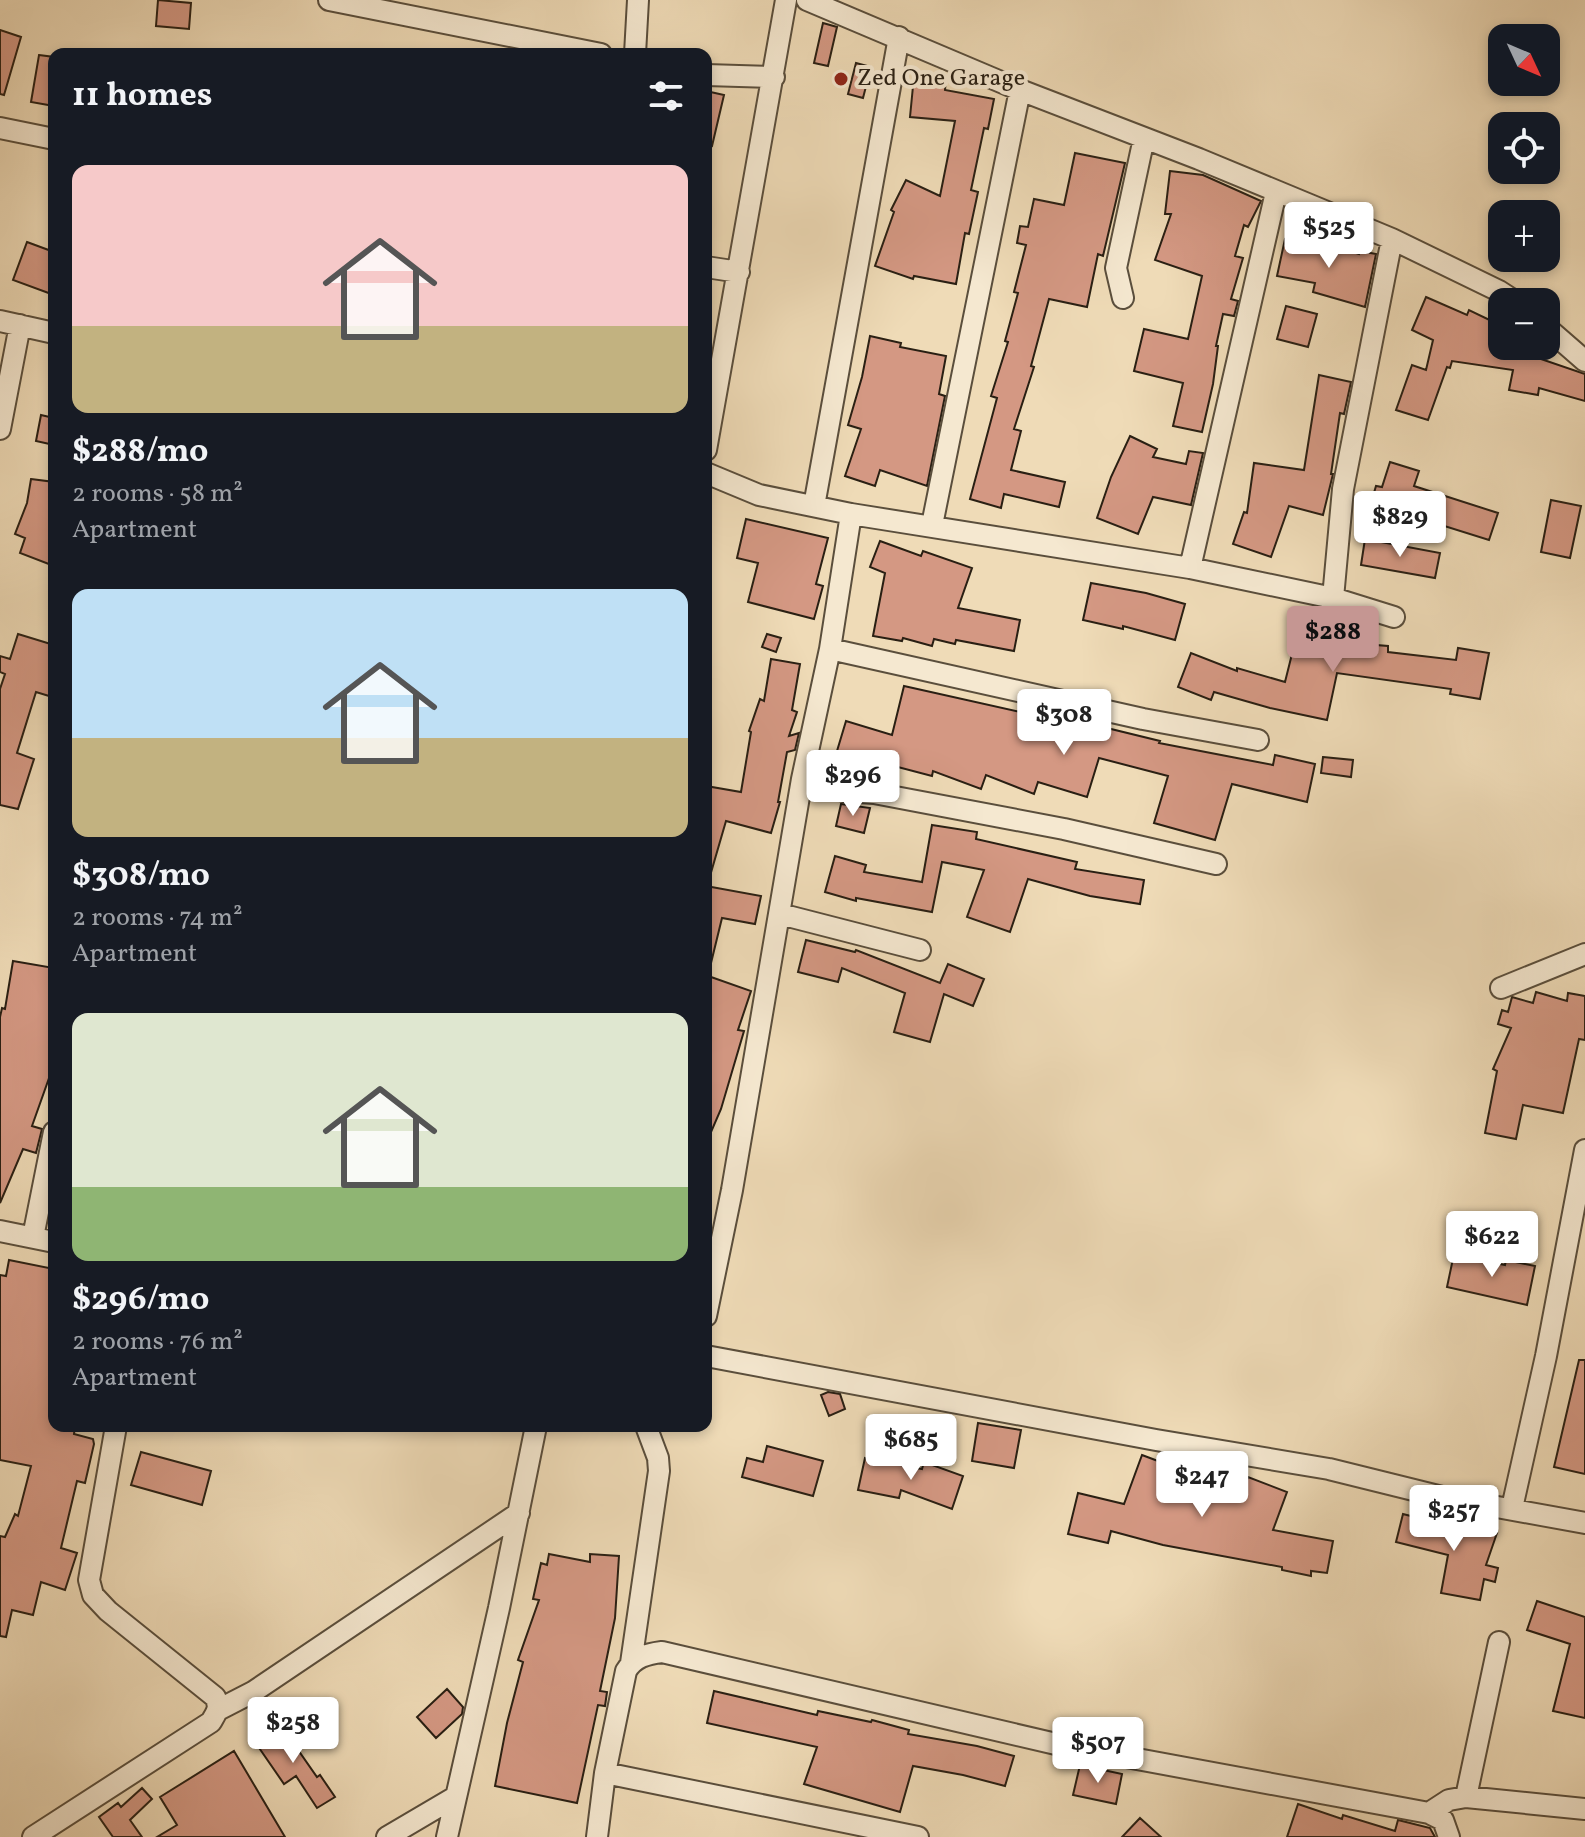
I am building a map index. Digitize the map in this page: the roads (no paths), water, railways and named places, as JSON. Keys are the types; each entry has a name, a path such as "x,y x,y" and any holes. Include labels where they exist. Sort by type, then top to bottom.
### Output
{"street":[{"path":"329,0 571,48"},
{"path":"635,48 638,0"},
{"path":"712,418 786,0"},
{"path":"807,0 1020,90 1392,239 1493,288"},
{"path":"814,506 899,37"},
{"path":"712,75 774,77"},
{"path":"932,525 1020,90"},
{"path":"0,128 48,138"},
{"path":"1123,298 1116,268 1144,138"},
{"path":"1190,568 1276,192"},
{"path":"1333,598 1343,489 1392,239"},
{"path":"712,268 739,272"},
{"path":"0,429 10,323 48,332"},
{"path":"1560,339 1585,361"},
{"path":"712,475 759,495 851,514 1190,568 1333,598 1394,617"},
{"path":"712,1287 735,1176 802,779 830,649 851,514"},
{"path":"830,649 1143,719 1258,740"},
{"path":"802,779 844,791 874,793 1064,829 1216,864"},
{"path":"780,914 920,950"},
{"path":"1501,988 1585,954"},
{"path":"1512,1508 1546,1356 1585,1150"},
{"path":"33,1237 48,1162"},
{"path":"0,1231 48,1241"},
{"path":"712,1357 1329,1469 1442,1497 1585,1523"},
{"path":"115,1432 89,1580 93,1595 135,1635 215,1697 218,1710"},
{"path":"447,1837 535,1432"},
{"path":"597,1837 605,1773 623,1681 631,1663 659,1471 658,1458 648,1432"},
{"path":"33,1837 211,1722 218,1710 253,1692 519,1513"},
{"path":"1466,1797 1499,1642"},
{"path":"631,1663 640,1657 662,1652 1056,1744 1429,1813 1443,1820 1449,1837"},
{"path":"605,1773 918,1837"},
{"path":"387,1837 455,1797"},
{"path":"1429,1813 1449,1800 1466,1797 1585,1809"}],"place":[{"name":"Zed One Garage","path":"841,79"}]}
